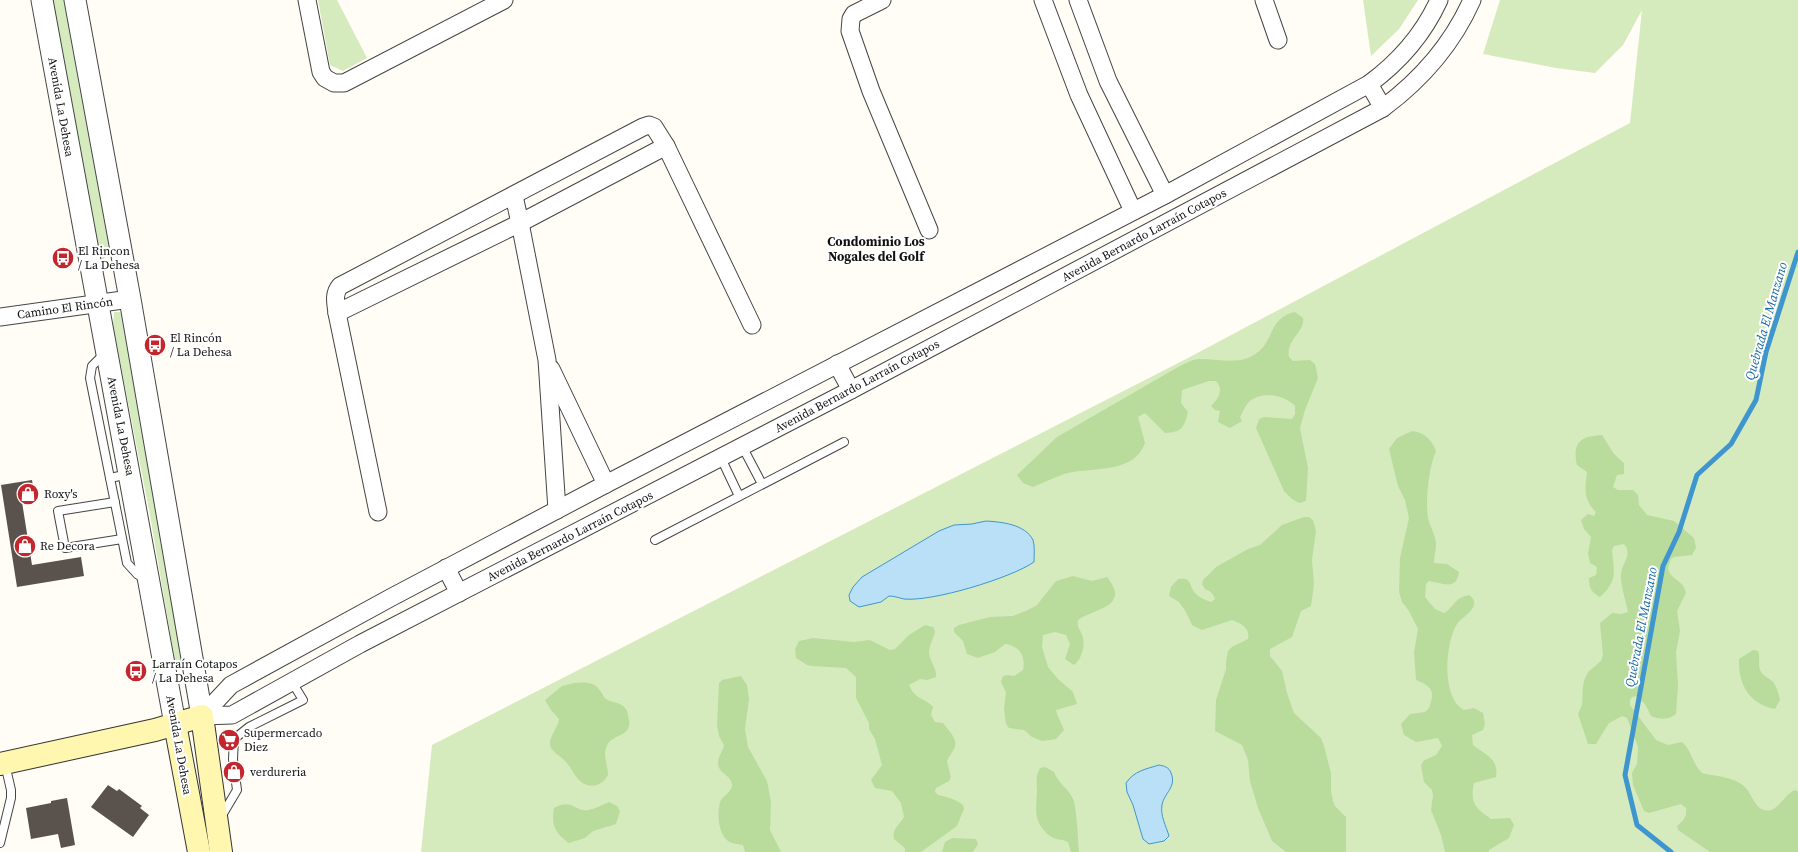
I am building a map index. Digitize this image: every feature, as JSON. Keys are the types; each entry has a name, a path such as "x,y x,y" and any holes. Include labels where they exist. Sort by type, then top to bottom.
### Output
{"main road":[{"name":"Avenida Bernardo Larraín Cotapos","path":"2,764 149,731 202,716"},
{"path":"202,716 221,852"},
{"name":"Avenida La Dehesa","path":"175,724 199,852"}],"street":[{"name":"Avenida La Dehesa","path":"42,0 106,351 120,476 150,581 175,724"},
{"path":"75,0 130,299 202,716"},
{"path":"307,0 321,72 330,82 339,84 348,81 504,0"},
{"path":"882,0 854,14 851,19 850,31 871,91 929,230"},
{"path":"1043,0 1079,95 1133,211"},
{"path":"1078,0 1108,81 1165,195"},
{"path":"1264,0 1278,40"},
{"path":"202,716 231,685 392,597 606,484 1165,195 1369,84 1389,68 1412,44 1424,28 1439,0"},
{"name":"Avenida Bernardo Larraín Cotapos","path":"202,716 232,715 360,644 851,390 1383,108 1420,78 1436,60 1457,28 1472,0"},
{"path":"1369,84 1383,108"},
{"path":"378,512 337,313 336,293 340,286 646,126 654,127 666,146 752,325"},
{"path":"337,313 520,223 666,146"},
{"path":"514,196 547,360 557,510"},
{"name":"Camino El Rincón","path":"0,317 130,299"},
{"path":"547,360 606,484"},
{"path":"838,364 851,390"},
{"path":"446,568 459,593"},
{"path":"392,597 403,622"}],"lane":[{"path":"655,540 844,442"},
{"path":"742,446 762,484"},
{"path":"721,458 739,496"},
{"path":"120,476 115,502 127,563 137,574 150,581"},
{"path":"115,502 58,511 65,548 122,539"},
{"path":"217,823 237,790 233,759 234,739 250,727 303,700 292,682"},
{"path":"0,843 11,798 11,790 2,764"}],"green space":[{"path":"50,0 64,0 110,251 103,260 96,252"},
{"path":"318,0 337,0 367,58 343,71 330,65"},
{"path":"1363,0 1418,0 1399,29 1371,56"},
{"path":"1500,0 1798,0 1798,852 421,852 432,745 1188,358 1630,123 1642,10 1623,45 1595,73 1556,68 1483,54"},
{"path":"114,312 120,312 126,321 185,665 176,668 150,515 113,325"},
{"path":"1295,312 1303,318 1303,323 1290,345 1289,357 1293,361 1310,360 1315,364 1318,378 1305,410 1300,428 1308,468 1306,501 1299,503 1292,499 1284,491 1256,428 1259,419 1264,417 1292,419 1295,414 1295,406 1291,402 1280,397 1267,395 1255,398 1249,402 1245,408 1240,417 1242,421 1230,428 1218,422 1220,411 1215,410 1211,406 1220,394 1220,388 1216,381 1209,381 1182,390 1181,403 1188,412 1185,422 1179,430 1175,432 1165,433 1145,413 1138,417 1145,443 1140,453 1132,460 1122,465 1068,473 1033,487 1023,483 1017,475 1057,437 1190,361 1205,359 1232,361 1246,359 1252,356 1260,351 1275,325 1286,315"},
{"path":"1412,431 1427,437 1436,451 1427,493 1428,518 1436,541 1434,563 1447,564 1459,572 1458,578 1452,584 1429,581 1426,584 1425,597 1435,609 1444,613 1448,611 1457,600 1464,596 1469,595 1473,598 1474,602 1471,611 1457,624 1453,633 1448,656 1447,670 1452,694 1457,704 1464,710 1474,708 1483,713 1485,724 1483,730 1472,735 1473,745 1490,758 1495,765 1496,777 1474,783 1473,800 1478,808 1491,819 1510,818 1514,825 1509,838 1489,850 1489,852 1445,852 1441,835 1431,810 1433,795 1432,790 1424,782 1421,766 1423,761 1436,755 1442,746 1438,738 1416,742 1404,735 1401,724 1410,714 1425,712 1429,708 1432,697 1429,687 1416,680 1414,652 1418,629 1409,611 1402,602 1399,592 1400,558 1409,518 1405,500 1398,486 1389,449 1397,438"},
{"path":"1602,435 1614,454 1624,463 1624,474 1617,475 1613,487 1618,490 1633,490 1638,495 1639,505 1647,515 1674,521 1694,538 1696,548 1692,555 1674,557 1671,559 1668,568 1671,575 1683,585 1686,593 1677,611 1680,631 1676,652 1678,685 1676,714 1664,719 1651,716 1645,704 1636,696 1632,697 1630,700 1630,705 1656,740 1668,745 1682,742 1688,749 1702,773 1730,779 1740,783 1748,790 1758,807 1771,810 1779,805 1794,790 1798,791 1798,852 1710,852 1678,830 1677,826 1686,814 1686,808 1681,804 1649,813 1644,811 1633,785 1632,773 1637,764 1638,747 1627,718 1622,716 1609,723 1596,744 1588,744 1578,714 1582,705 1583,685 1585,678 1589,671 1601,661 1603,655 1600,623 1612,613 1621,614 1628,612 1621,578 1627,555 1624,544 1614,546 1612,550 1614,576 1606,591 1600,597 1594,593 1589,584 1589,578 1596,575 1597,567 1590,563 1588,554 1591,537 1584,529 1581,520 1588,514 1594,516 1596,512 1587,498 1587,472 1577,465 1576,451 1579,442 1583,439"},
{"path":"1304,517 1309,517 1313,520 1316,531 1312,560 1314,584 1311,606 1301,611 1292,637 1270,649 1270,656 1282,671 1287,693 1294,713 1321,738 1331,773 1331,791 1333,801 1335,806 1346,817 1346,852 1286,852 1272,841 1258,808 1250,781 1248,760 1242,745 1215,731 1216,700 1226,669 1228,651 1232,647 1248,639 1248,632 1242,625 1232,620 1202,630 1192,625 1179,602 1169,596 1171,587 1178,579 1186,579 1198,595 1211,602 1215,599 1214,597 1202,584 1203,580 1216,567 1248,549 1260,545 1282,525"},
{"path":"1073,576 1092,581 1107,577 1113,587 1115,595 1113,601 1108,605 1078,620 1083,645 1082,653 1074,665 1065,659 1070,644 1066,635 1055,632 1043,635 1042,647 1048,667 1058,679 1073,692 1077,704 1056,710 1064,730 1056,739 1042,741 1032,737 1024,730 1009,728 1006,724 1004,709 1006,692 1001,682 1003,676 1014,676 1023,670 1024,665 1022,656 1018,649 1005,644 995,652 978,658 967,654 963,641 954,632 954,628 959,625 990,617 1013,616 1028,610 1037,605 1056,581"},
{"path":"925,625 933,627 935,631 929,653 936,677 927,680 920,679 909,685 911,690 917,696 933,707 931,715 935,722 943,723 953,736 955,742 954,749 947,761 951,777 949,781 936,788 935,792 938,795 957,801 963,805 964,809 957,826 921,852 905,852 905,848 894,839 894,832 904,817 901,803 892,791 875,788 871,780 882,765 875,739 869,729 869,723 856,698 856,677 846,668 807,665 796,658 795,649 799,641 813,638 854,642 870,640 890,650 895,649 909,635"},
{"path":"1753,650 1758,651 1759,667 1761,672 1773,682 1778,691 1780,700 1775,709 1758,703 1747,692 1743,684 1739,668 1739,659"},
{"path":"741,676 747,685 749,699 745,729 748,747 767,781 771,802 770,830 781,852 745,852 743,845 728,841 720,828 718,816 719,804 722,798 731,790 732,785 730,779 720,770 718,763 724,745 719,736 717,725 719,683 722,680"},
{"path":"574,683 585,683 596,686 605,698 623,706 628,714 629,726 627,730 608,743 605,754 608,775 597,785 591,786 581,782 565,761 552,750 550,745 551,738 559,719 545,700 562,686"},
{"path":"1045,767 1054,772 1073,799 1079,852 1071,852 1068,842 1050,836 1038,821 1036,810 1037,777 1040,768"},
{"path":"609,802 617,806 620,811 616,824 593,831 585,838 569,843 557,832 553,819 554,808 565,804 579,809 588,810"},
{"path":"952,838 976,839 978,844 973,852 942,852 945,842"}],"water":[{"path":"986,521 1012,525 1024,530 1033,540 1034,562 990,582 933,597 904,599 889,596 881,602 859,607 850,601 849,595 853,587 862,577 939,531 954,525 972,524"},
{"path":"1159,765 1169,769 1172,778 1171,786 1162,805 1163,817 1169,836 1164,841 1149,844 1143,839 1133,805 1127,792 1126,783 1137,773"}],"building":[{"path":"32,480 35,500 22,502 32,565 81,557 84,576 17,587 1,485"},
{"path":"108,785 117,791 119,789 142,806 140,808 149,815 133,837 91,807"},
{"path":"67,798 75,845 61,848 58,834 31,839 26,808"}],"waterway":[{"name":"Quebrada El Manzano","path":"1671,852 1637,825 1625,775 1663,566 1679,532 1697,475 1731,444 1756,400 1766,352 1798,252"}],"place":[{"name":"El Rincon / La Dehesa","path":"63,258"},
{"name":"El Rincón / La Dehesa","path":"155,345"},
{"name":"Roxy's","path":"28,494"},
{"name":"Re Decora","path":"25,546"},
{"name":"Larraín Cotapos / La Dehesa","path":"136,671"},
{"name":"Supermercado Diez","path":"229,740"},
{"name":"verdureria","path":"234,772"}],"district":[{"name":"Condominio Los Nogales del Golf","path":"876,248"}]}
